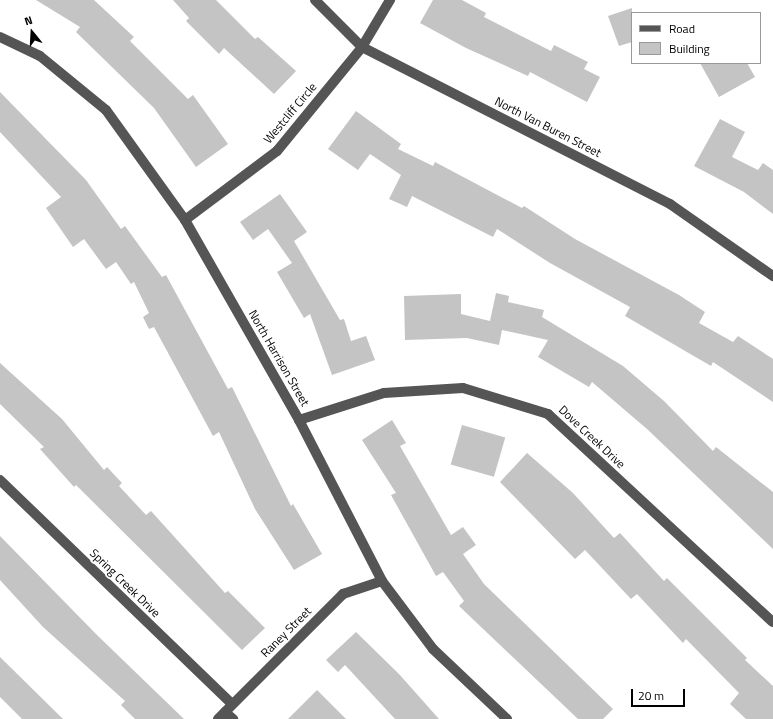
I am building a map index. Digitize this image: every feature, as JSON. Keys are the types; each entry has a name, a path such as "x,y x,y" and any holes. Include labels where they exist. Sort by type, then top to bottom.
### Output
{"street":[{"name":"North Van Buren Street","path":"314,0 362,47 670,204 773,276"},
{"name":"Westcliff Circle","path":"185,220 278,151 362,47 390,0"},
{"name":"North Harrison Street","path":"0,38 40,56 106,110 185,220 299,420 382,580 433,648 507,719"},
{"name":"Dove Creek Drive","path":"299,420 384,393 463,388 548,414 773,622"},
{"name":"Spring Creek Drive","path":"0,480 233,719"},
{"name":"Raney Street","path":"225,712 343,594 382,580"}],"building":[{"path":"36,0 94,0 134,37 130,41 188,99 193,95 228,144 196,167 154,108 76,32 80,27"},
{"path":"173,0 216,0 255,39 258,37 296,71 274,94 224,48 219,54 186,21 189,18"},
{"path":"433,0 462,0 486,13 484,17 551,51 554,45 588,62 584,69 600,77 587,102 530,72 528,76 466,48 420,23"},
{"path":"632,8 631,42 619,46 608,16"},
{"path":"701,64 748,64 755,77 719,97"},
{"path":"0,92 86,180 121,229 125,226 162,277 166,275 228,389 232,387 291,506 293,504 322,554 294,570 255,509 219,432 213,436 154,327 149,329 143,317 149,313 134,282 131,284 116,262 106,269 84,239 73,247 46,208 61,197 0,132"},
{"path":"356,111 401,144 398,149 433,166 435,162 522,208 524,206 575,239 679,295 705,312 699,323 733,342 738,336 773,359 773,402 713,362 711,366 625,316 630,307 550,263 497,229 493,237 412,196 407,207 389,199 401,175 370,154 358,170 328,149"},
{"path":"720,119 745,132 732,157 758,170 763,163 773,170 773,214 744,192 694,166"},
{"path":"280,194 307,232 294,241 340,320 344,319 351,341 366,336 375,360 332,375 310,314 304,318 277,272 292,263 268,229 253,240 240,222"},
{"path":"496,293 509,296 508,302 544,310 542,317 623,366 664,401 713,451 716,447 773,492 773,549 647,429 592,382 589,387 538,357 548,340 502,330 499,345 467,338 405,340 404,296 461,294 461,314 490,321"},
{"path":"0,363 62,419 104,470 107,467 122,483 119,486 146,515 151,511 225,593 228,591 265,628 242,650 76,485 74,487 40,449 44,447 0,404"},
{"path":"392,420 406,443 400,446 451,535 463,527 476,545 463,554 484,584 613,709 603,719 578,719 459,606 464,601 443,572 436,576 391,495 396,493 362,440"},
{"path":"462,425 505,437 494,477 451,464"},
{"path":"527,453 573,493 614,538 620,533 664,581 667,578 747,658 745,660 773,686 773,719 746,719 730,704 739,693 686,639 683,643 637,594 631,599 585,550 575,559 500,482"},
{"path":"0,536 98,636 184,719 135,719 121,705 125,701 43,627 0,580"},
{"path":"356,632 399,674 439,719 395,719 345,665 338,672 326,660"},
{"path":"0,657 63,719 22,719 0,697"},
{"path":"317,690 346,719 288,719"}]}
